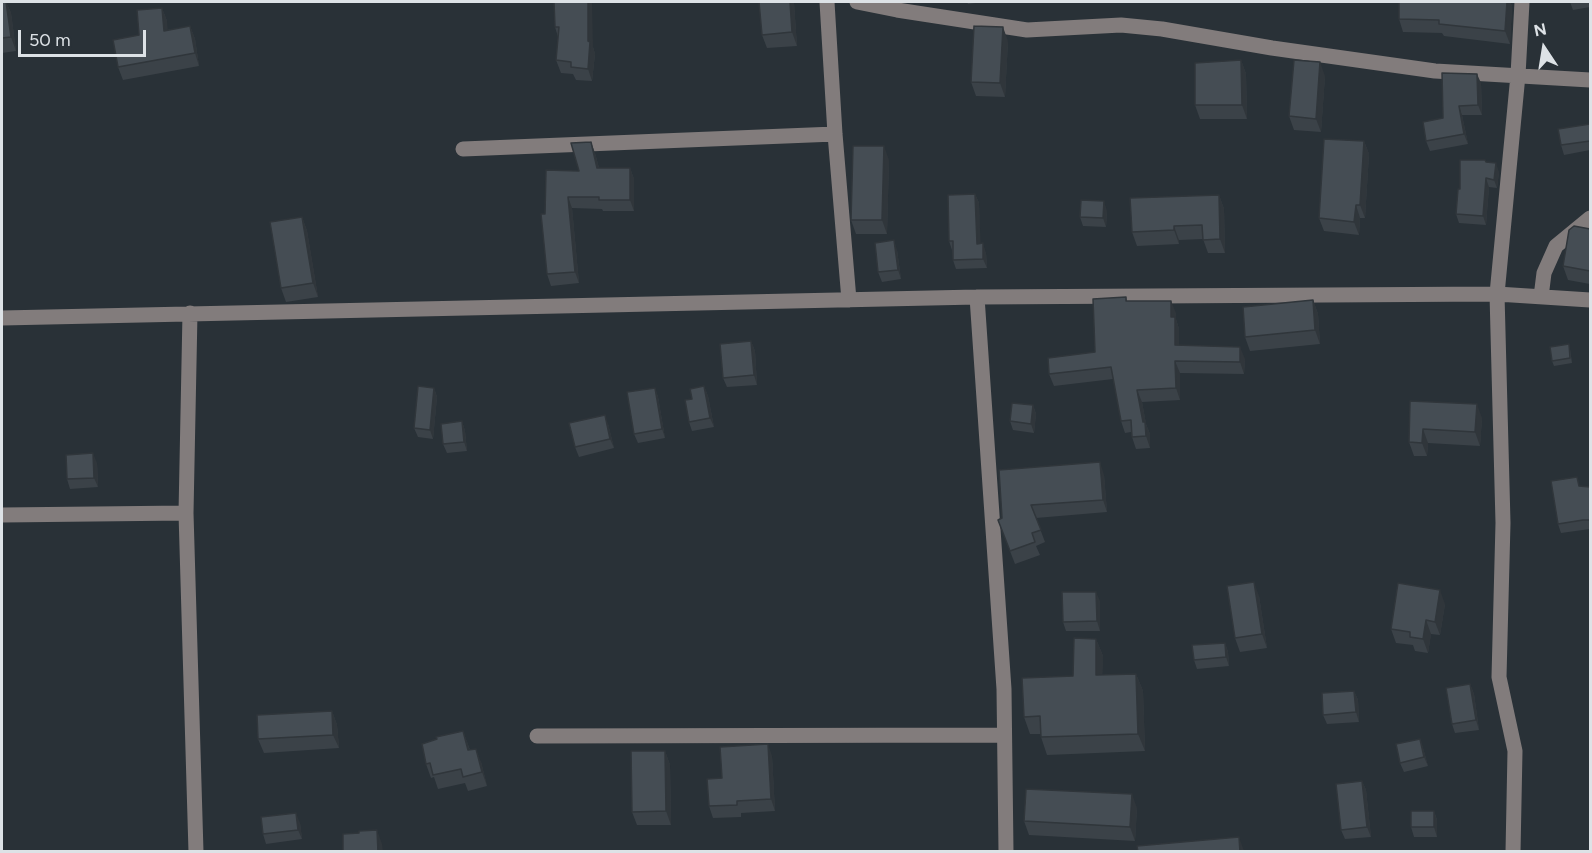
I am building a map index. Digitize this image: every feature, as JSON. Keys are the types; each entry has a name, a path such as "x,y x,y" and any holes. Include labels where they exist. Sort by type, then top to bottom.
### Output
{"street":[{"path":"827,2 849,300"},
{"path":"857,2 1027,30 1121,26 1162,29 1272,48 1435,70 1590,80"},
{"path":"1513,852 1515,751 1499,677 1503,523 1497,294 1518,75 1522,2"},
{"path":"463,148 835,134"},
{"path":"1541,297 1544,273 1556,246 1590,218"},
{"path":"2,318 977,297 1497,294 1590,300"},
{"path":"977,297 1004,688 1006,852"},
{"path":"190,313 186,513 196,852"},
{"path":"2,515 186,513"},
{"path":"537,736 1004,735"}],"building":[{"path":"2,2 6,2 11,37 2,38"},
{"path":"554,2 588,2 588,41 590,42 588,69 571,67 571,62 556,60 559,27 555,27"},
{"path":"759,2 790,2 792,32 762,35"},
{"path":"1399,2 1507,2 1505,31 1439,24 1439,20 1399,19"},
{"path":"162,8 164,31 190,26 195,53 118,67 113,40 139,35 137,10"},
{"path":"974,26 1003,27 1000,83 971,82"},
{"path":"1241,60 1242,105 1195,105 1195,63"},
{"path":"1294,60 1320,62 1316,119 1289,116"},
{"path":"1442,73 1477,74 1478,105 1459,106 1464,134 1426,141 1423,122 1443,118"},
{"path":"1590,124 1590,141 1561,145 1558,129"},
{"path":"1324,139 1364,141 1360,205 1356,205 1354,222 1319,218"},
{"path":"591,142 597,168 630,168 630,200 568,197 575,272 547,274 541,214 545,214 546,170 579,171 571,143"},
{"path":"853,146 884,146 882,220 851,220"},
{"path":"1460,160 1485,160 1496,163 1494,180 1486,178 1483,216 1456,214 1458,189 1460,189"},
{"path":"975,194 977,244 983,243 983,259 953,260 953,241 949,241 948,195"},
{"path":"1219,195 1220,239 1203,240 1202,225 1174,226 1174,230 1132,232 1130,198"},
{"path":"1081,200 1104,201 1103,218 1080,217"},
{"path":"302,217 313,283 281,288 270,222"},
{"path":"1574,226 1590,229 1590,271 1563,266 1569,230"},
{"path":"894,240 898,270 878,272 875,243"},
{"path":"1126,297 1126,301 1171,301 1171,317 1175,317 1175,345 1240,347 1240,362 1175,361 1176,388 1137,390 1146,436 1132,437 1131,420 1121,421 1111,367 1049,374 1048,358 1095,352 1093,299"},
{"path":"1313,300 1315,330 1245,337 1243,307"},
{"path":"751,341 754,375 723,378 720,344"},
{"path":"1569,344 1570,358 1552,361 1550,347"},
{"path":"418,386 434,388 430,430 414,428"},
{"path":"704,386 710,418 689,422 685,400 692,399 690,389"},
{"path":"655,388 662,429 634,434 627,392"},
{"path":"1410,401 1477,404 1475,432 1423,429 1422,443 1409,442"},
{"path":"1012,403 1033,405 1031,424 1010,421"},
{"path":"605,415 610,439 575,447 569,423"},
{"path":"462,421 464,442 443,444 441,424"},
{"path":"93,453 94,478 67,479 66,455"},
{"path":"1100,462 1103,500 1031,505 1041,530 1032,533 1035,542 1010,551 998,520 1002,518 999,470"},
{"path":"1577,477 1579,486 1590,487 1590,520 1558,524 1551,481"},
{"path":"1254,582 1262,634 1235,638 1227,586"},
{"path":"1398,583 1440,590 1435,622 1426,620 1423,639 1410,637 1410,632 1391,629"},
{"path":"1062,592 1096,592 1097,621 1063,622"},
{"path":"1074,638 1096,639 1096,675 1136,674 1138,734 1041,737 1040,716 1024,717 1022,678 1073,676"},
{"path":"1225,643 1226,657 1194,660 1192,645"},
{"path":"1470,684 1476,720 1452,724 1446,688"},
{"path":"1354,691 1356,712 1323,715 1322,693"},
{"path":"332,711 333,735 258,739 257,715"},
{"path":"463,731 468,750 476,749 482,772 463,777 461,769 433,775 430,763 426,764 422,744 437,739 436,737"},
{"path":"1420,739 1424,757 1400,763 1396,744"},
{"path":"768,744 771,799 737,801 737,805 709,806 707,779 722,778 720,747"},
{"path":"631,751 665,751 666,811 632,812"},
{"path":"1362,781 1367,827 1341,830 1336,784"},
{"path":"1026,789 1132,794 1130,827 1024,821"},
{"path":"1411,811 1434,811 1434,827 1411,827"},
{"path":"296,813 298,830 263,834 261,817"},
{"path":"377,830 378,852 343,852 343,834"},
{"path":"1239,837 1240,852 1138,852 1137,846"}]}
